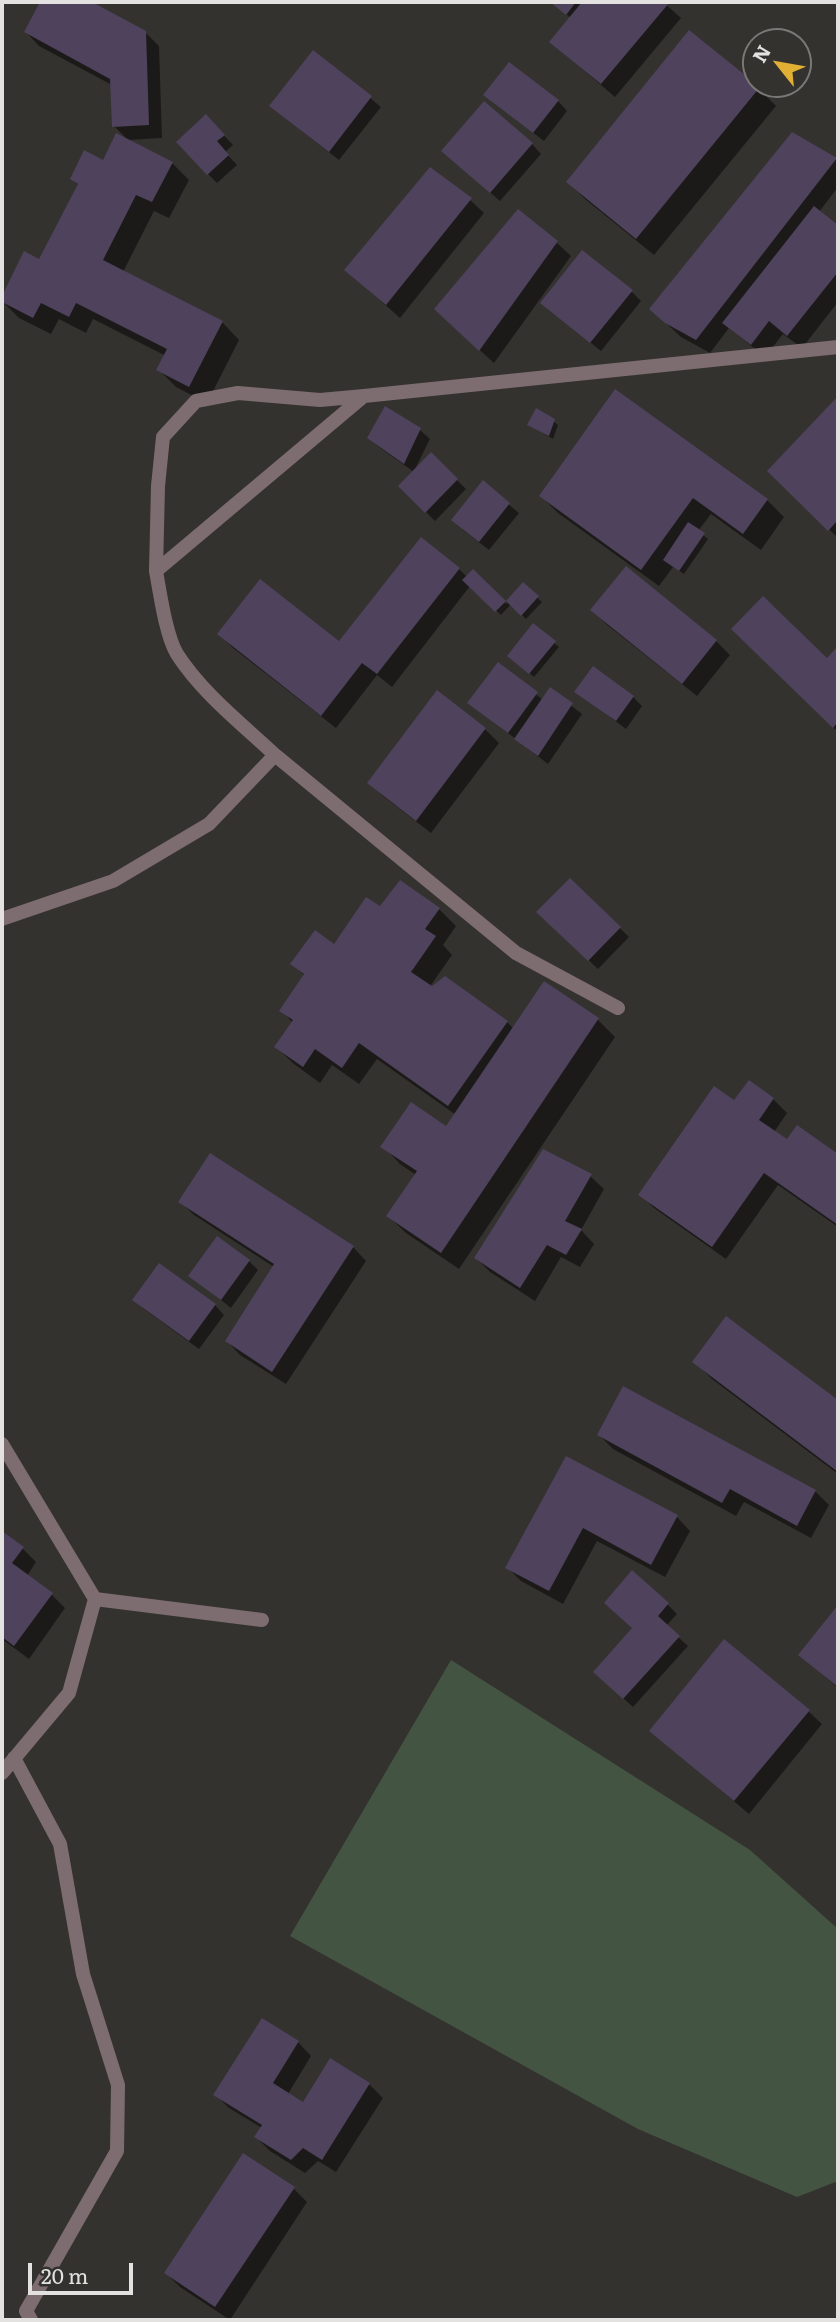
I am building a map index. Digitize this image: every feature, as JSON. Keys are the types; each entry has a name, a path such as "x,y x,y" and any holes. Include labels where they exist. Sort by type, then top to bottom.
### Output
{"street":[{"path":"618,1008 516,953 275,755 209,694 176,653 156,571 158,486 163,437 196,401 239,393 320,400 838,347"},
{"path":"156,571 364,396"},
{"path":"2,919 113,881 209,824 275,755"},
{"path":"2,1444 95,1599 69,1693 2,1773"},
{"path":"95,1599 262,1620"},
{"path":"14,1758 60,1844 83,1974 118,2085 117,2151 26,2311 31,2320"}],"green space":[{"path":"451,1660 750,1850 838,1929 838,2181 797,2197 638,2129 290,1936"}],"building":[{"path":"40,2 92,2 146,31 149,125 112,127 110,79 24,32"},
{"path":"550,2 576,2 566,15"},
{"path":"582,2 669,3 601,84 549,42"},
{"path":"689,30 742,73 742,98 751,98 636,239 566,182"},
{"path":"313,50 372,96 329,152 269,106"},
{"path":"509,62 559,100 533,133 483,95"},
{"path":"484,101 533,143 490,193 441,151"},
{"path":"206,114 225,135 217,141 229,155 207,175 176,142"},
{"path":"792,132 837,158 696,340 665,323 649,309"},
{"path":"116,133 173,162 152,202 136,195 103,260 223,321 189,387 156,370 167,349 76,303 69,317 41,303 33,318 2,302 2,296 24,251 39,259 78,184 70,179 84,150 103,160"},
{"path":"430,167 472,198 386,305 344,270"},
{"path":"814,206 838,225 838,272 787,336 769,321 751,345 722,323"},
{"path":"518,209 558,241 479,351 434,309"},
{"path":"582,250 633,290 590,343 540,303"},
{"path":"615,389 768,499 743,534 693,498 641,570 539,496"},
{"path":"838,396 838,520 828,531 767,471"},
{"path":"385,406 421,428 404,464 367,438"},
{"path":"536,408 555,419 549,436 527,425"},
{"path":"431,452 458,479 425,513 398,486"},
{"path":"483,480 510,503 479,542 451,520"},
{"path":"688,522 705,533 679,571 663,560"},
{"path":"421,537 460,568 377,674 362,663 321,716 217,634 260,579 339,641"},
{"path":"626,566 717,640 682,684 590,610"},
{"path":"473,569 506,601 495,612 462,580"},
{"path":"523,582 539,596 521,616 506,601"},
{"path":"763,596 827,658 838,646 838,722 833,728 731,629"},
{"path":"533,623 556,641 529,674 507,656"},
{"path":"498,662 538,692 508,733 467,703"},
{"path":"593,666 634,696 616,721 574,692"},
{"path":"550,687 573,703 538,756 514,739"},
{"path":"437,690 486,728 416,821 367,783"},
{"path":"570,878 621,927 588,961 536,912"},
{"path":"400,880 440,908 425,929 436,936 411,972 432,986 445,976 508,1021 448,1106 359,1043 342,1068 315,1049 303,1067 274,1047 293,1020 279,1011 304,974 290,964 315,930 334,944 366,897 380,906"},
{"path":"544,981 599,1018 441,1253 386,1216 417,1171 380,1147 411,1102 446,1126"},
{"path":"749,1080 774,1098 759,1120 787,1139 797,1125 838,1154 838,1225 764,1173 712,1247 638,1195 714,1086 734,1100"},
{"path":"543,1149 592,1174 565,1221 582,1229 566,1255 547,1245 520,1288 474,1258"},
{"path":"210,1153 354,1246 272,1372 225,1341 274,1264 178,1202"},
{"path":"217,1236 250,1260 221,1300 188,1276"},
{"path":"159,1263 216,1304 189,1341 132,1300"},
{"path":"726,1316 838,1400 838,1472 692,1362"},
{"path":"623,1386 816,1490 797,1526 730,1489 722,1503 597,1435"},
{"path":"566,1456 678,1515 651,1565 583,1528 549,1591 505,1568"},
{"path":"2,1531 24,1547 12,1563 53,1593 14,1646 2,1637"},
{"path":"632,1570 669,1603 658,1616 680,1636 623,1699 593,1672 632,1628 604,1603"},
{"path":"838,1605 838,1687 798,1655"},
{"path":"724,1639 810,1710 734,1801 649,1731"},
{"path":"262,2018 299,2041 273,2083 303,2102 330,2058 370,2083 322,2160 303,2148 291,2160 254,2137 262,2125 213,2095"},
{"path":"243,2153 295,2187 215,2307 164,2273"}]}
